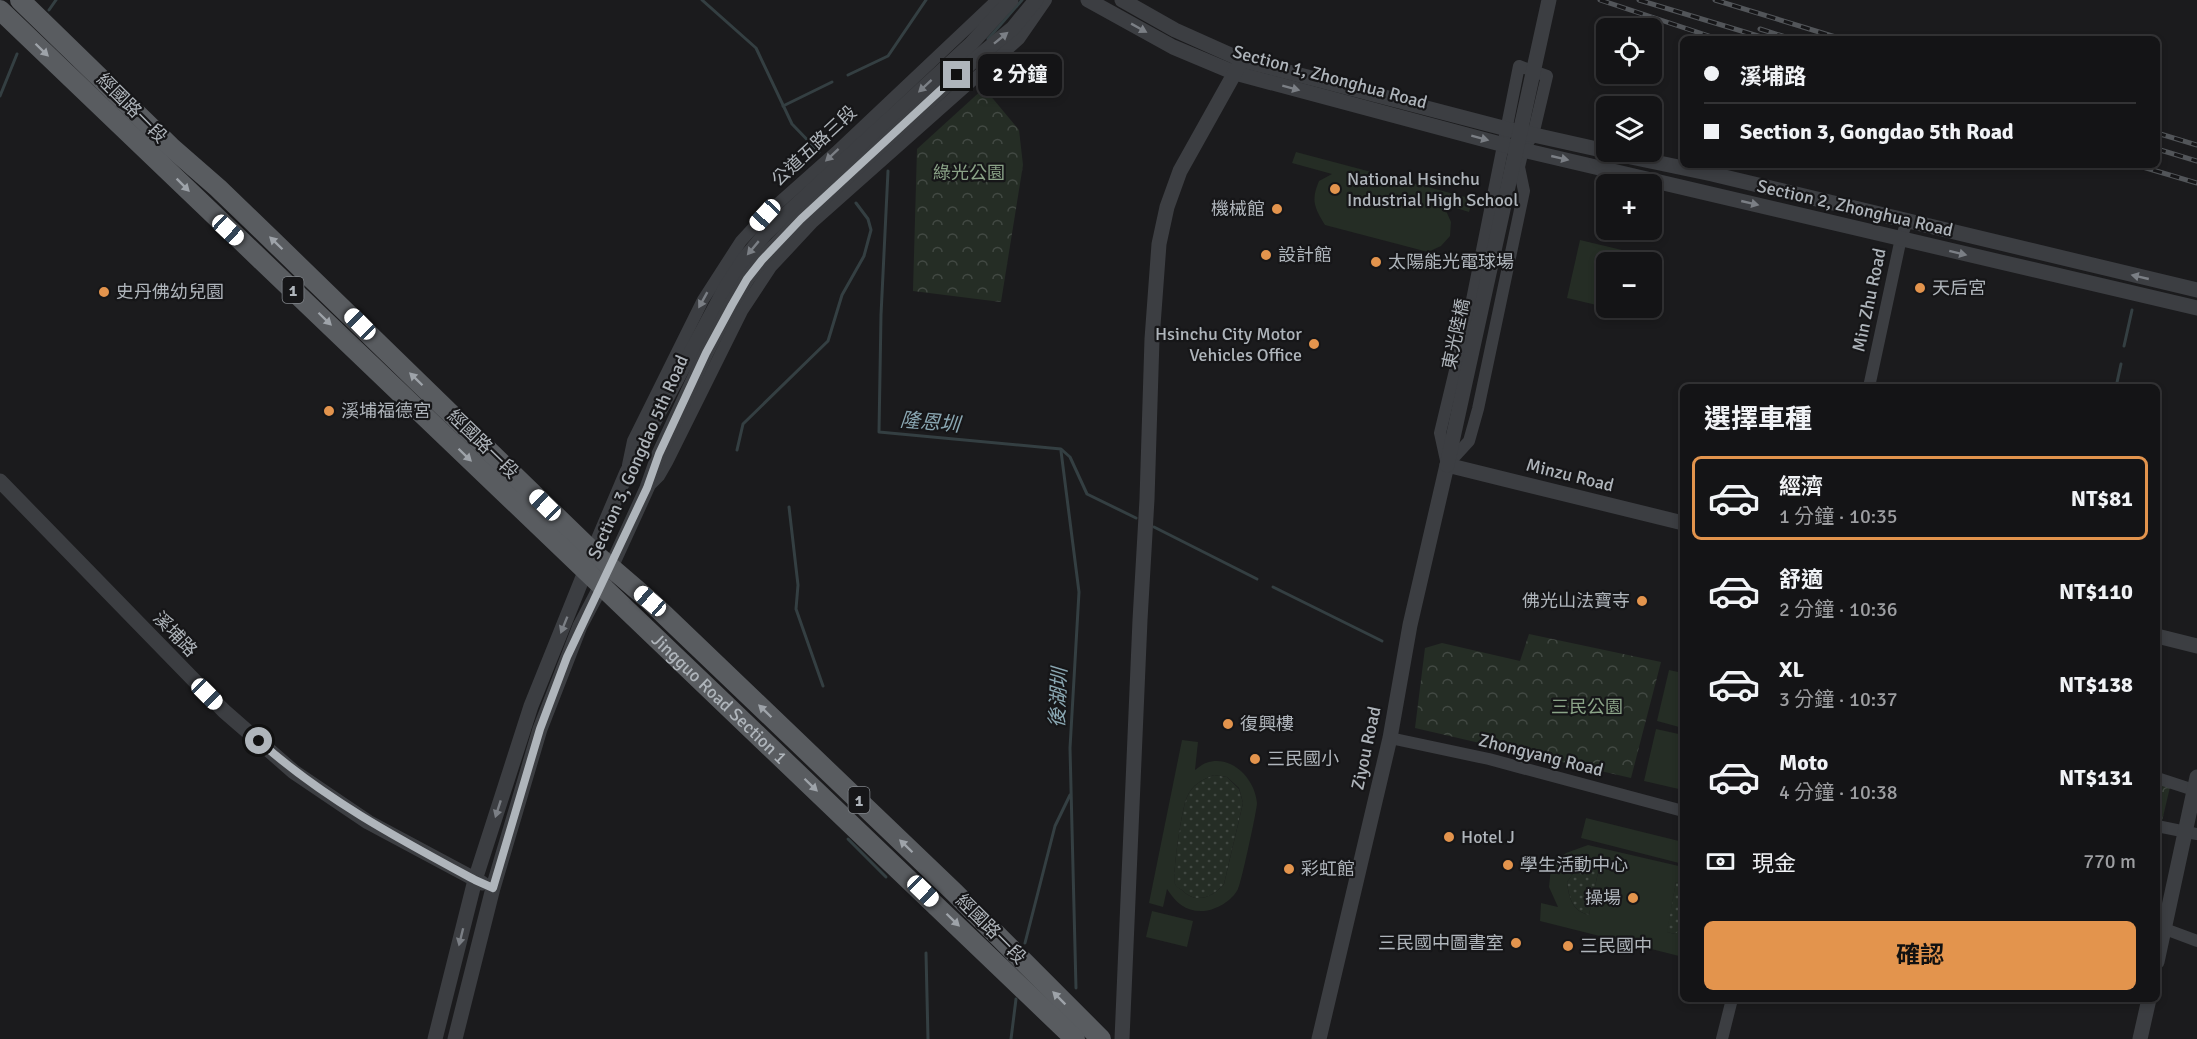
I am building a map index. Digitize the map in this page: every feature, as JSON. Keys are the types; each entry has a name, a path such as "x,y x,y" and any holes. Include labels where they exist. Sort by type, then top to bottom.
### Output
{"main road":[{"name":"經國路一段","path":"20,0 171,147 218,188 593,552 650,601 946,884 1101,1039"},
{"name":"Jingguo Road Section 1","path":"0,10 1075,1039"}],"street":[{"name":"公道五路三段","path":"627,472 633,441 703,300 741,241 765,215 836,152 997,0"},
{"name":"Section 3, Gongdao 5th Road","path":"435,1039 475,880 531,706 627,472 726,287 745,258 784,214 971,44 1011,0"},
{"name":"Section 3, Gongdao 5th Road","path":"455,1039 493,888 540,729 567,657 611,567 647,488 659,454 706,353 747,279 762,260 850,172 1013,28 1036,0"},
{"path":"647,488 659,476 667,462 742,311 771,267 813,222 1019,39 1046,0"},
{"name":"Section 1, Zhonghua Road","path":"1088,0 1173,47 1503,144"},
{"name":"Section 1, Zhonghua Road","path":"1122,0 1238,67 1506,129"},
{"name":"東光陸橋","path":"1447,465 1549,0"},
{"path":"1519,66 1547,76 1533,135 1523,150 1519,167 1524,191 1470,441 1447,465 1440,433 1472,300 1519,66"},
{"path":"1122,1039 1147,499 1152,339 1159,244 1167,207 1180,171 1238,67"},
{"name":"Section 2, Zhonghua Road","path":"1506,129 1596,149"},
{"name":"Section 2, Zhonghua Road","path":"1503,144 2197,308"},
{"name":"Section 2, Zhonghua Road","path":"1657,162 1680,167"},
{"name":"Section 2, Zhonghua Road","path":"1685,168 2197,291"},
{"name":"Min Zhu Road","path":"1870,384 1901,238 1907,222"},
{"name":"Minzu Road","path":"1447,465 1680,522"},
{"name":"Ziyou Road","path":"1319,1039 1390,738 1410,625 1447,465"},
{"name":"溪埔路","path":"0,481 207,694 294,772 368,822 493,888"},
{"path":"2160,637 2197,646"},
{"name":"Zhongyang Road","path":"1390,738 1489,759 1680,810"},
{"path":"2160,779 2196,786 2191,833 2161,927 2197,942"},
{"path":"2160,827 2191,833"},
{"path":"1722,1039 1731,1002"},
{"path":"2140,1039 2148,1002"}],"green space":[{"name":"綠光公園","path":"984,88 1019,130 1023,165 1001,302 913,291 917,149"},
{"path":"1296,152 1473,199 1469,212 1443,204 1451,222 1450,236 1441,246 1428,252 1325,225 1314,199 1319,181 1332,174 1292,163"},
{"path":"1580,240 1622,250 1622,252 1596,252 1596,305 1567,298"},
{"name":"三民公園","path":"1529,634 1661,662 1631,778 1415,728 1425,648 1442,643 1520,661"},
{"path":"1669,670 1680,672 1680,727 1657,721"},
{"path":"1656,729 1680,734 1680,789 1644,781"},
{"path":"1182,740 1198,742 1195,770 1216,761 1233,765 1247,777 1255,794 1256,809 1240,884 1228,901 1209,910 1198,911 1187,908 1178,903 1167,889 1163,907 1149,903","holes":["1214,775 1227,777 1239,788 1243,803 1224,884 1210,896 1193,897 1177,886 1174,878 1185,803 1192,789 1202,781"]},
{"path":"1214,775 1227,777 1239,789 1243,803 1224,884 1210,896 1199,898 1187,895 1175,885 1176,855 1187,797 1198,783"},
{"path":"2160,785 2170,787 2162,821 2160,820"},
{"path":"1586,818 1680,841 1680,863 1581,838"},
{"path":"1588,845 1680,866 1680,884 1676,882 1667,932 1675,934 1680,931 1680,956 1540,921 1541,903 1558,907 1549,887 1551,867 1566,853","holes":["1594,861 1600,863 1589,915 1583,913 1572,903 1567,882 1576,870"]},
{"path":"1594,861 1600,863 1589,915 1583,913 1572,903 1567,882 1576,870"},
{"path":"1676,882 1680,884 1680,931 1675,934 1666,932"},
{"path":"1152,911 1193,921 1187,947 1146,937"}],"waterway":[{"path":"49,10 56,0"},
{"path":"702,0 756,48 792,124 819,152"},
{"path":"848,75 888,56 926,0"},
{"name":"隆恩圳","path":"988,39 1022,0"},
{"path":"0,96 17,54"},
{"path":"783,106 832,82"},
{"name":"隆恩圳","path":"888,171 881,315 879,432 1061,449 1070,457 1087,494 1136,518"},
{"path":"737,450 743,424 828,341 842,295 864,256 871,230 868,219 856,203"},
{"path":"2124,346 2132,310"},
{"path":"2117,384 2121,364"},
{"name":"後湖圳","path":"1061,451 1079,592 1070,748 1076,988"},
{"path":"789,507 798,585 796,609 823,686"},
{"name":"隆恩圳","path":"1154,527 1257,579"},
{"name":"隆恩圳","path":"1273,587 1382,641"},
{"name":"後湖圳","path":"1025,943 1055,826 1070,795"},
{"path":"848,839 886,877"},
{"path":"926,953 928,1039"},
{"name":"後湖圳","path":"1011,1039 1016,999"}],"railway":[{"path":"1600,0 1709,36"},
{"path":"1639,0 1758,36"},
{"path":"1715,0 1832,36"},
{"path":"1760,29 1782,36"},
{"path":"2160,134 2197,145"},
{"path":"2160,150 2197,161"},
{"path":"2146,168 2197,183"}],"place":[{"name":"National Hsinchu Industrial High School","path":"1335,189"},
{"name":"機械館","path":"1277,209"},
{"name":"設計館","path":"1266,255"},
{"name":"太陽能光電球場","path":"1376,262"},
{"name":"天后宮","path":"1920,288"},
{"name":"史丹佛幼兒園","path":"104,292"},
{"name":"Hsinchu City Motor Vehicles Office","path":"1314,344"},
{"name":"溪埔福德宮","path":"329,411"},
{"name":"佛光山法寶寺","path":"1642,601"},
{"name":"復興樓","path":"1228,724"},
{"name":"三民國小","path":"1255,759"},
{"name":"Hotel J","path":"1449,837"},
{"name":"學生活動中心","path":"1508,865"},
{"name":"彩虹館","path":"1289,869"},
{"name":"操場","path":"1633,898"},
{"name":"三民國中圖書室","path":"1516,943"},
{"name":"三民國中","path":"1568,946"}],"route":[{"path":"259,741 294,772 368,822 493,888 540,729 567,657 580,626 611,567 647,488 659,454 706,353 732,305 747,279 762,260 801,219 957,75"}]}
